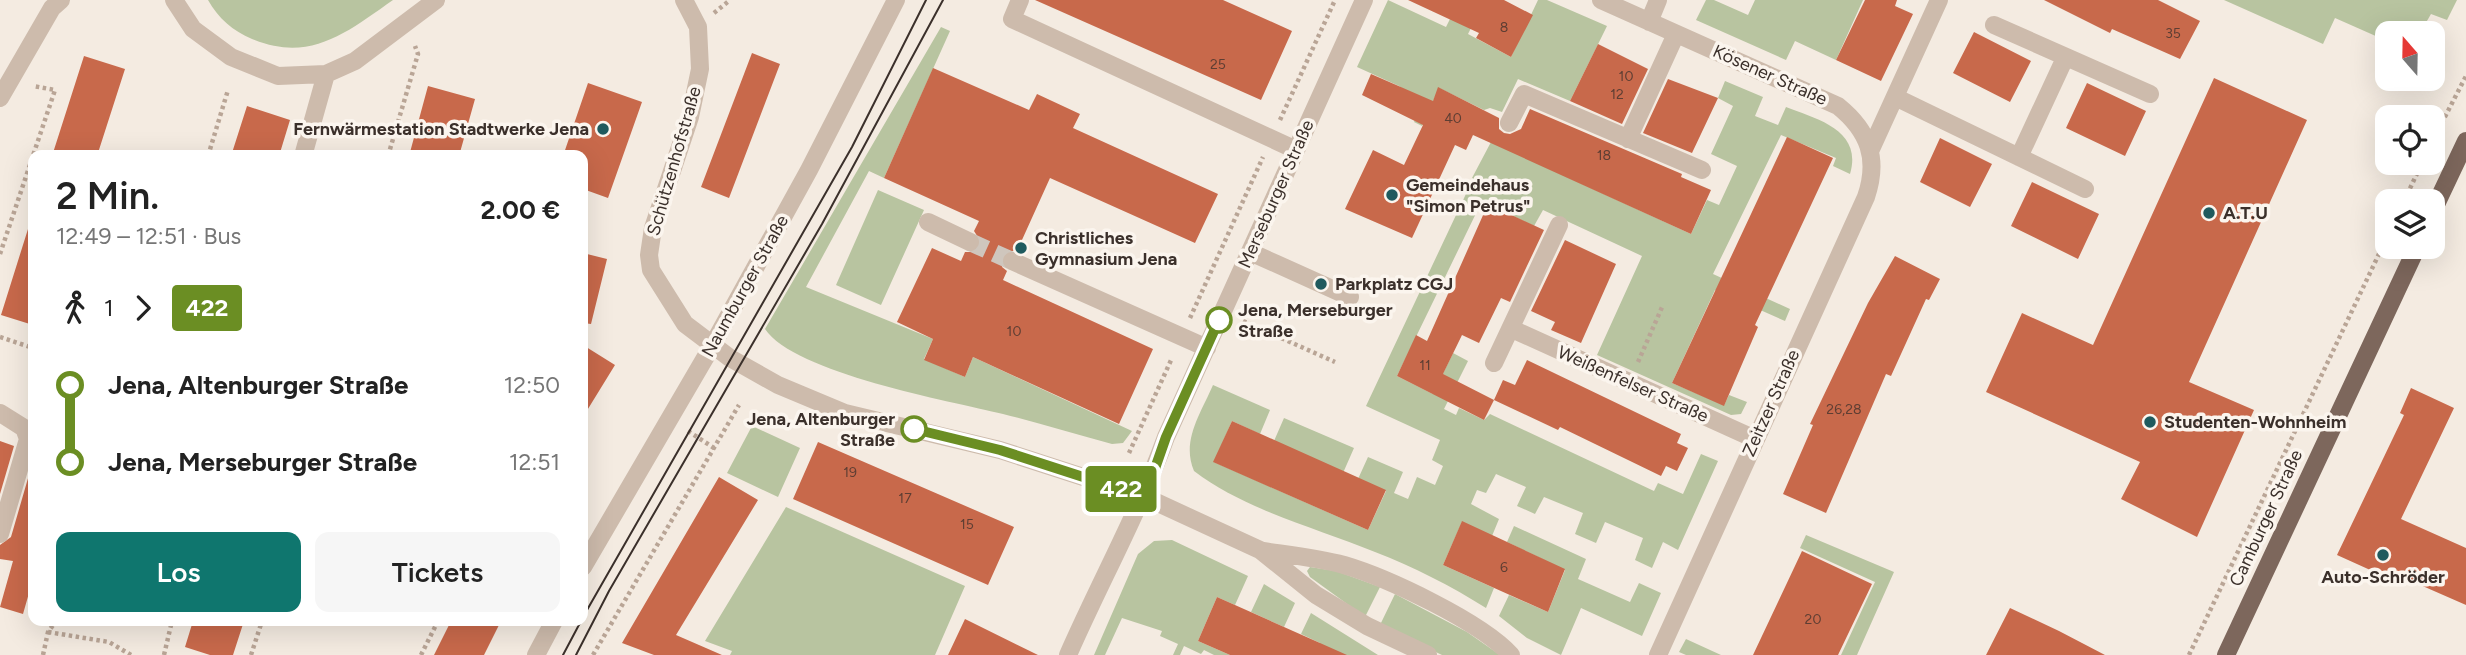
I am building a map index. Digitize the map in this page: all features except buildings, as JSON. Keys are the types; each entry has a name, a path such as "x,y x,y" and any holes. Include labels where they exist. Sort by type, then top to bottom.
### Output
{"main road":[{"path":"2443,189 2466,141"},
{"name":"Camburger Straße","path":"2226,655 2411,259"}],"street":[{"path":"0,98 52,8 61,0"},
{"path":"174,0 193,29 231,57 278,76 326,74 355,61 436,0"},
{"name":"Schützenhofstraße","path":"684,0 698,27 700,69 690,117 653,228 649,255 651,270 679,315 712,346 778,385 845,413 1000,450 1145,497 1260,550"},
{"name":"Naumburger Straße","path":"588,548 592,533 668,419 712,346 809,170 896,0"},
{"path":"1020,0 1012,19 1296,149"},
{"name":"Merseburger Straße","path":"1068,655 1118,544 1145,497 1166,437 1364,0"},
{"name":"Kösener Straße","path":"1601,0 1838,106 1854,119 1871,149"},
{"path":"1649,22 1658,0"},
{"path":"1871,149 1939,0"},
{"path":"1994,25 2150,93"},
{"path":"1628,139 1675,34"},
{"path":"2019,157 2065,58"},
{"path":"305,150 326,74"},
{"path":"1509,123 1524,94 1702,170"},
{"path":"1895,97 2085,189"},
{"name":"Zeitzer Straße","path":"1658,655 1866,197 1873,164 1871,149"},
{"path":"928,222 970,242"},
{"path":"1494,363 1559,225"},
{"path":"1250,252 1350,298"},
{"path":"1012,261 1206,348"},
{"name":"Weißenfelser Straße","path":"1512,329 1755,439"},
{"path":"0,413 24,428 28,439 0,534"},
{"path":"1260,550 1316,595 1367,626 1428,655"},
{"path":"1260,550 1344,565 1473,626 1511,655"},
{"path":"536,655 551,626"}],"path":[{"path":"1129,453 1335,0"},
{"path":"390,150 418,54 415,46"},
{"path":"2445,117 2466,76"},
{"path":"8,81 55,90 35,150"},
{"path":"210,150 228,90"},
{"path":"0,254 28,171"},
{"path":"2189,655 2377,259"},
{"path":"1629,382 1663,305"},
{"path":"1223,312 1335,362"},
{"path":"0,337 28,346"},
{"path":"593,655 740,405"},
{"path":"668,419 713,448"},
{"path":"43,655 48,632 52,626"},
{"path":"164,655 171,626"},
{"path":"251,655 260,626"},
{"path":"421,655 436,626"},
{"path":"48,632 109,642 131,655"}],"green space":[{"path":"208,0 393,0 327,41 292,48 273,46 239,32 221,18"},
{"path":"1388,0 1446,27 1450,19 1485,0 1468,34 1511,57 1538,0 1547,0 1607,26 1570,101 1518,79 1502,112 1490,108 1484,110 1439,88 1422,126 1414,122 1422,103 1399,86 1357,67"},
{"path":"1706,0 1714,0 1748,15 1755,0 1863,0 1836,60 1795,41 1786,60 1696,20"},
{"path":"2224,0 2457,0 2447,20 2431,14 2427,21 2375,21 2375,36 2335,18 2323,44"},
{"path":"941,27 950,31 884,178 869,171 806,287 933,339 924,359 965,377 973,357 1132,431 1123,443 1112,444 839,372 781,345 765,329"},
{"path":"1725,81 1763,97 1755,116 1778,125 1786,107 1835,128 1850,147 1852,159 1850,174 1833,166 1836,158 1781,135 1713,274 1790,309 1785,321 1715,290 1672,383 1724,405 1729,395 1747,402 1741,414 1731,415 1597,355 1642,256 1543,210 1534,226 1482,201 1397,376 1433,394 1453,353 1468,361 1444,409 1456,415 1459,408 1484,420 1490,414 1654,491 1658,483 1683,494 1701,454 1718,461 1678,550 1663,542 1652,568 1635,560 1643,538 1605,522 1596,543 1575,534 1583,513 1544,497 1535,514 1517,506 1526,487 1496,474 1486,493 1477,490 1471,504 1499,519 1492,536 1462,522 1443,565 1494,588 1486,608 1404,564 1259,508 1194,471 1191,438 1213,385 1270,410 1260,434 1232,421 1214,462 1368,530 1386,491 1358,479 1368,457 1403,472 1394,493 1408,499 1417,477 1435,485 1443,466 1432,460 1440,440 1366,406 1473,179 1484,184 1472,178 1491,142 1691,234 1707,200 1719,205 1737,166 1711,154 1733,106 1718,98"},
{"path":"878,190 924,210 881,305 836,285"},
{"path":"1284,418 1354,448 1343,473 1274,441"},
{"path":"752,426 800,448 778,497 727,473"},
{"path":"786,507 965,586 935,655 730,655 732,651 705,641"},
{"path":"1514,526 1586,559 1578,579 1630,602 1639,583 1661,593 1642,636 1581,608 1561,655 1527,638 1499,616 1509,595 1548,612 1565,570 1507,542"},
{"path":"1806,535 1894,572 1857,655 1841,655 1875,582 1800,548"},
{"path":"1172,540 1248,576 1235,605 1217,597 1198,641 1230,655 1214,655 1204,650 1201,654 1184,646 1180,655 1173,655 1178,644 1160,636 1162,631 1122,618 1105,655 1094,655 1138,554 1154,541"},
{"path":"1310,567 1336,571 1380,587 1365,617 1310,577 1307,571"},
{"path":"1264,584 1295,603 1284,627 1251,612"},
{"path":"1395,594 1467,632 1500,655 1442,655 1380,625"},
{"path":"1311,613 1378,655 1315,655 1320,643 1301,634"},
{"path":"1686,639 1721,655 1686,655 1679,652"}],"tunnel":[{"path":"970,242 1012,261"}],"tram line":[{"path":"588,608 852,147 926,0"},
{"path":"576,655 609,591 822,224 943,0"},
{"path":"563,655 578,626"}],"bus line":[{"name":"422","path":"914,429 1000,450 1145,497 1166,437 1219,320"}],"place":[{"name":"Fernwärmestation Stadtwerke Jena","path":"603,129"},
{"name":"Gemeindehaus \"Simon Petrus\"","path":"1392,195"},
{"name":"A.T.U","path":"2209,213"},
{"name":"Christliches Gymnasium Jena","path":"1021,248"},
{"name":"Parkplatz CGJ","path":"1321,284"},
{"name":"Jena, Merseburger Straße","path":"1219,320"},
{"name":"Studenten-Wohnheim","path":"2150,422"},
{"name":"Jena, Altenburger Straße","path":"914,429"},
{"name":"Auto-Schröder","path":"2383,555"}]}
